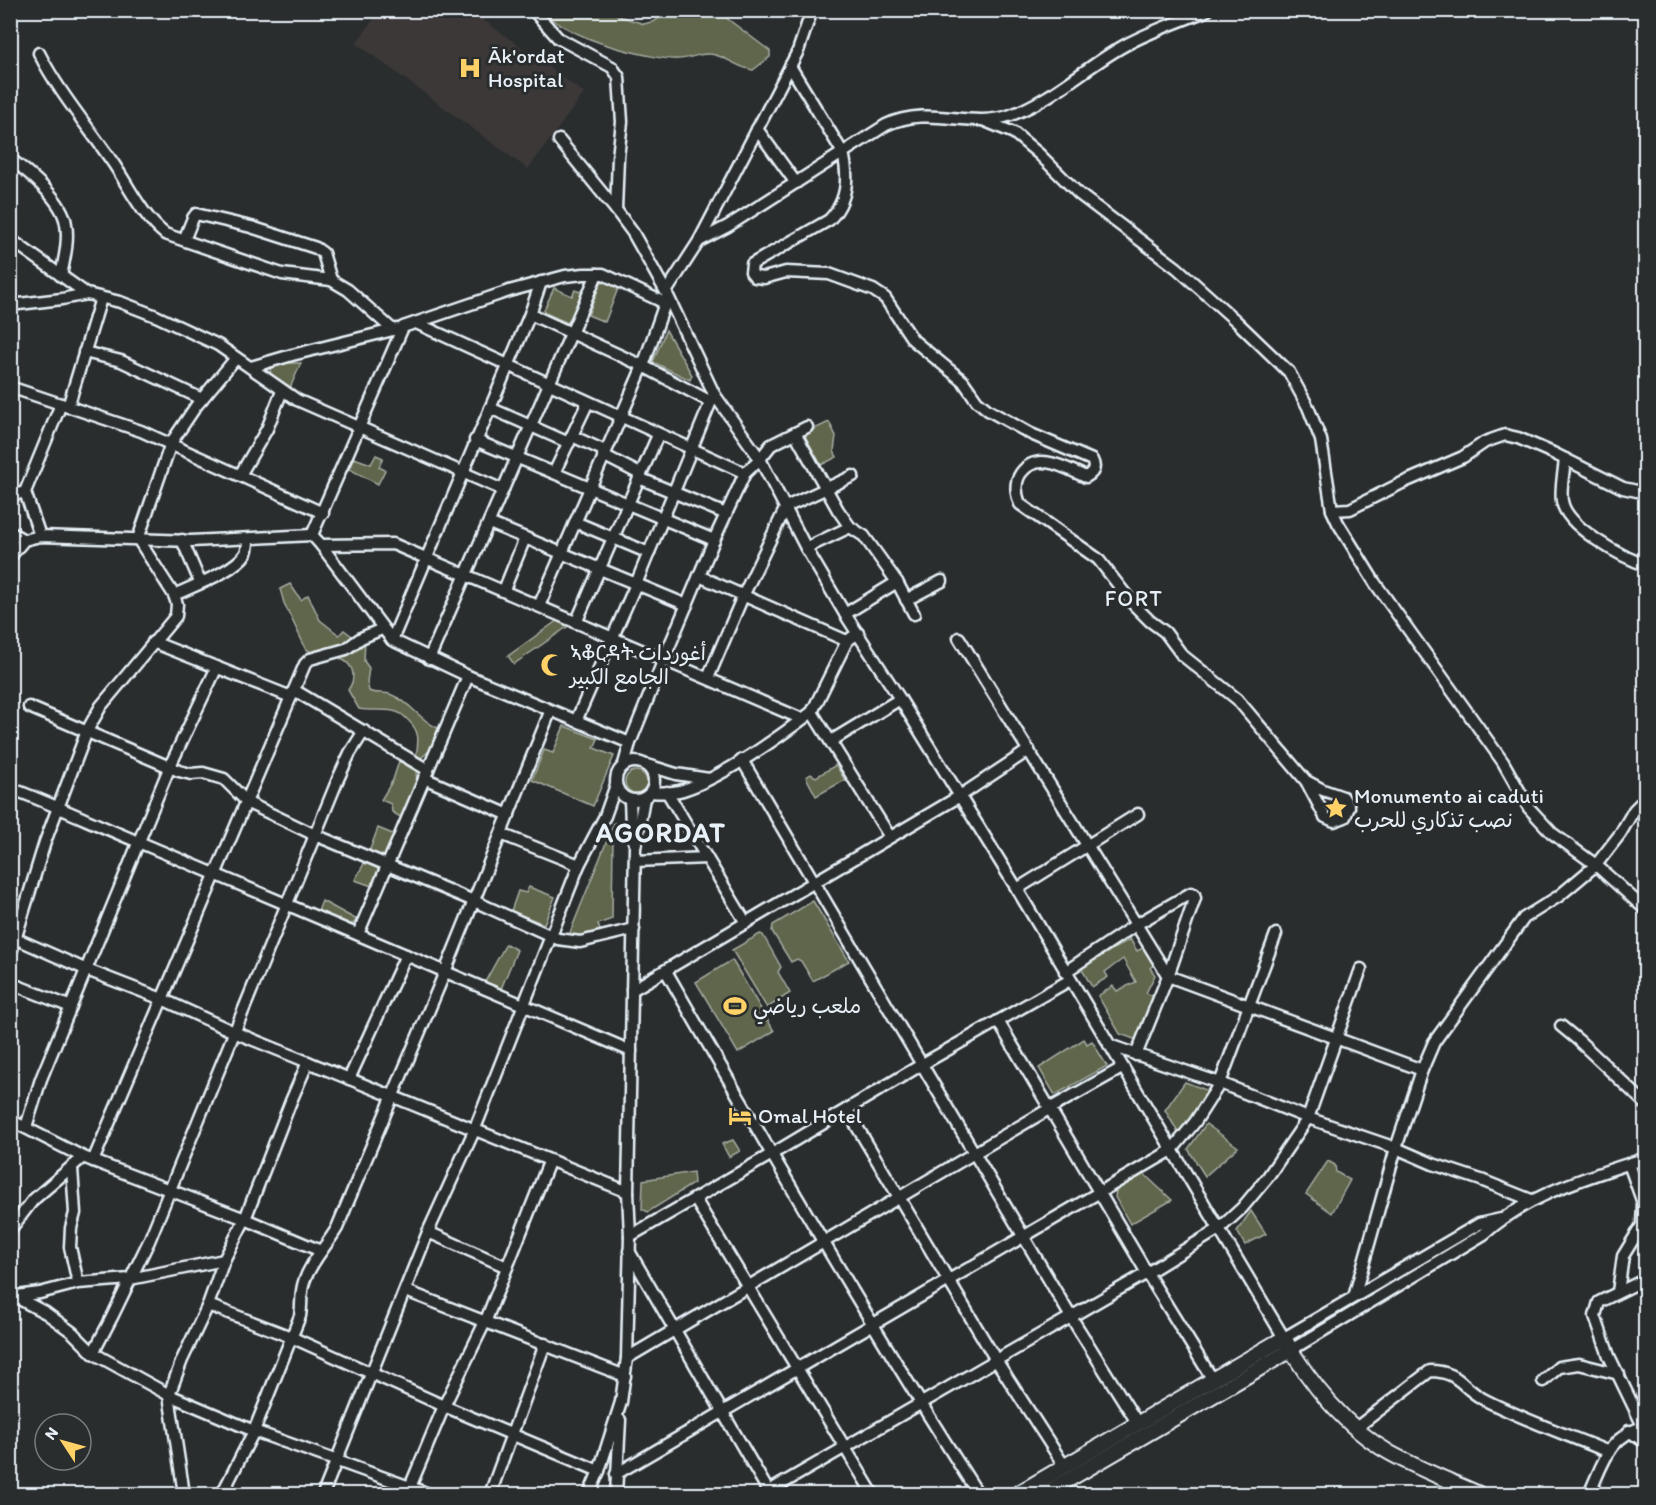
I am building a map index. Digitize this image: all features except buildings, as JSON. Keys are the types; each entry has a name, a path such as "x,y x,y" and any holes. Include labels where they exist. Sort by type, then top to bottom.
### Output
{"main road":[{"path":"1017,1494 1213,1380 1287,1344"},
{"path":"1287,1344 1318,1388 1356,1428 1390,1453 1460,1491 1479,1494"},
{"path":"1044,1494 1287,1344"}],"street":[{"path":"533,10 558,38 612,67 619,78 622,122 616,210"},
{"path":"539,606 643,366 667,299 790,66 805,34 812,10"},
{"path":"985,121 1008,116 1030,107 1065,87 1120,48 1208,10"},
{"path":"39,52 50,75 156,227 165,234 282,274 331,280 398,328"},
{"path":"790,66 843,153 846,166 845,196 829,220 752,264 751,272 755,277 764,278 786,272 829,274 873,290 885,298 913,340 963,381 977,401 988,410 1031,434 1092,460 1093,470 1086,477 1067,466 1030,463 1018,476 1016,495 1020,504 1098,559 1134,605 1165,632 1182,655 1237,699 1306,781"},
{"path":"699,241 728,226 899,119 937,115 985,121 1014,133 1079,194 1177,268 1289,372 1308,407 1321,440 1332,510 1375,583 1503,762 1529,808 1552,833 1596,865 1646,910"},
{"path":"757,129 796,183"},
{"path":"559,140 633,233 667,299 712,398 760,459 806,548 845,614 1017,889 1287,1344"},
{"path":"13,161 37,179 63,212 67,226 61,276"},
{"path":"184,240 196,214 239,224 316,248 323,253 331,280"},
{"path":"10,239 87,294 156,316 218,345 282,392 331,417 503,490"},
{"path":"429,659 597,274"},
{"path":"250,367 416,323 509,291 565,276 603,274 667,299"},
{"path":"392,640 530,314 541,282"},
{"path":"10,305 62,300 87,294"},
{"path":"40,536 25,492 64,405 101,298"},
{"path":"530,314 712,398"},
{"path":"416,323 745,473"},
{"path":"312,535 360,429 398,328"},
{"path":"84,352 121,361 202,399"},
{"path":"138,539 171,443 236,357"},
{"path":"10,387 141,430 323,513"},
{"path":"240,475 267,429 282,392"},
{"path":"576,721 636,584 712,398"},
{"path":"554,473 588,402"},
{"path":"490,408 530,427 604,453 640,476 726,514"},
{"path":"616,1494 621,1402 627,1358 635,848 628,799 618,791 616,773 624,764 630,743 664,659 745,473 771,445 807,428"},
{"path":"795,433 850,527 864,536 897,582 914,614"},
{"path":"576,623 658,435"},
{"path":"1332,510 1350,509 1462,457 1485,442 1505,435 1518,438 1565,459 1623,488 1646,492"},
{"path":"476,440 714,540"},
{"path":"1565,459 1562,502 1569,517 1615,553 1646,565"},
{"path":"708,678 743,596 786,507 853,476"},
{"path":"10,496 25,492"},
{"path":"575,522 649,553"},
{"path":"489,523 687,605"},
{"path":"806,548 850,527"},
{"path":"10,532 24,540"},
{"path":"10,557 24,540 40,536 182,540 312,535"},
{"path":"312,535 392,640 468,676 630,743"},
{"path":"174,595 229,568 244,556 248,538"},
{"path":"504,590 525,538"},
{"path":"10,956 14,935 45,842 87,731 101,706 177,616 174,595 138,539"},
{"path":"182,540 200,582"},
{"path":"321,545 393,544 802,719"},
{"path":"699,576 848,641"},
{"path":"906,600 942,581"},
{"path":"845,614 897,582"},
{"path":"10,1230 33,1200 72,1168 88,1159 217,874 305,664 310,659 346,650 362,638 382,629"},
{"path":"605,816 628,799 683,790 709,779 742,760 812,712 848,641 858,633"},
{"path":"959,638 1168,976 1422,1070"},
{"path":"153,642 292,693 364,730 426,774 509,816"},
{"path":"26,1127 41,1079 170,766 217,667"},
{"path":"358,934 468,676"},
{"path":"831,741 900,699"},
{"path":"29,707 170,766 192,774 203,773 224,779 248,803 315,835 474,901 558,939 580,942 634,929"},
{"path":"222,1494 254,1431 291,1337 301,1309 303,1284 312,1263 330,1241 337,1228 445,972 550,711"},
{"path":"812,712 890,837"},
{"path":"93,1353 149,1240 315,835 350,753 364,730"},
{"path":"632,990 960,796 1029,750"},
{"path":"742,760 1071,1317 1138,1424"},
{"path":"624,764 636,761 676,774 709,779"},
{"path":"635,848 647,795 654,783 653,773 647,765"},
{"path":"323,1494 428,1232 474,1131 550,934 579,865 605,816 616,785"},
{"path":"10,788 632,1051"},
{"path":"667,792 746,923"},
{"path":"1354,1297 1396,1148 1422,1070 1434,1042 1524,918 1559,896 1596,865 1620,834 1634,810 1646,798"},
{"path":"1017,889 1138,814"},
{"path":"501,834 579,865"},
{"path":"635,861 707,858"},
{"path":"630,1236 998,1021 1067,976 1137,924 1191,893 1194,894 1195,898 1168,976 1136,1055"},
{"path":"616,1474 1172,1150 1195,1122 1220,1083 1276,934"},
{"path":"14,935 87,970 162,999 234,1032 549,1162 628,1192"},
{"path":"349,1079 406,955"},
{"path":"629,1250 767,1494 1219,1229 1242,1208 1267,1178 1308,1118 1361,969"},
{"path":"666,971 921,1404 978,1494"},
{"path":"10,983 71,1008"},
{"path":"998,1021 1213,1380"},
{"path":"1560,1026 1646,1104"},
{"path":"1109,1046 1220,1083 1531,1200"},
{"path":"184,1494 169,1395 182,1360 208,1305 224,1260 245,1220 308,1062"},
{"path":"627,1358 1122,1068"},
{"path":"847,1110 996,1360 1065,1467"},
{"path":"10,1120 88,1159 321,1251"},
{"path":"1287,1344 1484,1234 1501,1219 1531,1200 1574,1182 1646,1158"},
{"path":"410,1487 444,1406 486,1320 549,1162"},
{"path":"1618,1292 1623,1256 1642,1225 1643,1203 1629,1164"},
{"path":"72,1168 75,1213 70,1247 78,1283"},
{"path":"695,1199 873,1494"},
{"path":"1287,1344 1354,1297 1479,1224 1501,1219"},
{"path":"428,1232 507,1267"},
{"path":"14,1295 40,1293 78,1283 130,1279 224,1260"},
{"path":"1589,1494 1616,1440 1629,1431 1644,1426 1610,1356 1595,1316 1599,1302 1646,1279"},
{"path":"406,1291 486,1320 625,1376"},
{"path":"14,1295 46,1313 72,1332 93,1353 169,1395 254,1431 429,1494"},
{"path":"208,1305 291,1337 444,1406 599,1471"},
{"path":"490,1494 545,1344"},
{"path":"1543,1381 1559,1367 1579,1364 1619,1374"},
{"path":"1356,1428 1430,1371 1440,1371 1453,1374 1484,1400 1609,1452"},
{"path":"589,1494 599,1471 621,1402"},
{"path":"1629,1431 1646,1443"}],"shaded area":[{"name":"Āk'ordat Hospital","path":"380,11 471,11 584,93 528,169 356,43"}],"green space":[{"path":"540,11 610,11 644,24 655,21 668,11 717,11 770,51 770,57 753,70 710,54 674,59 654,57 590,39 564,27"},
{"path":"602,280 619,286 605,322 588,315"},
{"path":"554,288 572,296 575,290 583,293 570,324 543,312"},
{"path":"666,330 692,375 690,380 653,362"},
{"path":"277,363 301,363 290,388 271,377 270,368"},
{"path":"829,422 836,436 834,451 837,457 821,465 804,434"},
{"path":"376,455 383,458 379,467 385,470 378,484 349,469 354,458 371,464"},
{"path":"290,584 301,600 308,595 320,620 339,635 344,630 352,636 343,645 313,653 306,649 284,603 280,589"},
{"path":"558,620 570,625 514,664 508,656"},
{"path":"365,639 364,661 369,668 367,682 369,691 399,698 431,725 438,728 430,750 421,758 416,757 418,738 415,730 405,717 393,711 359,709 348,690 353,673 349,665 341,659 356,651"},
{"path":"564,726 598,739 594,748 614,756 593,806 532,780 544,750 553,753"},
{"path":"399,761 416,771 417,783 402,818 392,812 391,804 381,800 393,780"},
{"path":"836,765 845,780 816,796 806,777 811,774 816,777"},
{"path":"636,771 644,774 647,782 644,790 636,793 628,790 625,782 628,774"},
{"path":"614,823 625,824 624,838 613,838 612,919 598,924 601,933 581,940 569,935"},
{"path":"378,828 395,835 383,858 369,852"},
{"path":"366,860 381,868 372,886 355,880"},
{"path":"529,887 555,897 544,924 511,911 518,891 526,893"},
{"path":"322,901 357,920 351,925 318,911"},
{"path":"813,901 849,961 813,981 801,961 797,959 791,962 772,931 773,925"},
{"path":"760,934 763,935 781,967 778,972 790,993 767,1008 732,950"},
{"path":"1130,939 1137,951 1145,947 1155,964 1150,968 1155,975 1146,993 1155,997 1137,1040 1120,1034 1098,996 1113,986 1117,991 1136,982 1123,959 1105,972 1108,977 1092,987 1081,968"},
{"path":"506,944 517,950 501,989 485,982"},
{"name":"ملعب رياضي","path":"732,960 774,1031 738,1053 696,982"},
{"path":"1084,1039 1087,1044 1092,1041 1107,1066 1055,1095 1039,1068"},
{"path":"1185,1082 1209,1091 1179,1134 1165,1110"},
{"path":"1206,1124 1238,1147 1205,1176 1188,1149"},
{"path":"733,1140 740,1151 729,1157 722,1144"},
{"path":"1328,1161 1335,1165 1336,1172 1350,1180 1332,1213 1306,1194"},
{"path":"693,1172 694,1183 648,1212 642,1209 643,1180"},
{"path":"1144,1174 1172,1200 1130,1224 1115,1197 1116,1190"},
{"path":"1251,1211 1266,1234 1245,1245 1237,1231"}],"place":[{"name":"Āk'ordat Hospital","path":"470,68"},
{"name":"ኣቆርዳት أغوردات الجامع الكبير","path":"552,665"},
{"name":"Monumento ai caduti نصب تذكاري للحرب","path":"1336,808"},
{"name":"ملعب رياضي","path":"735,1006"},
{"name":"Omal Hotel","path":"740,1116"}],"district":[{"name":"FORT","path":"1134,598"},
{"name":"AGORDAT","path":"661,833"}]}
